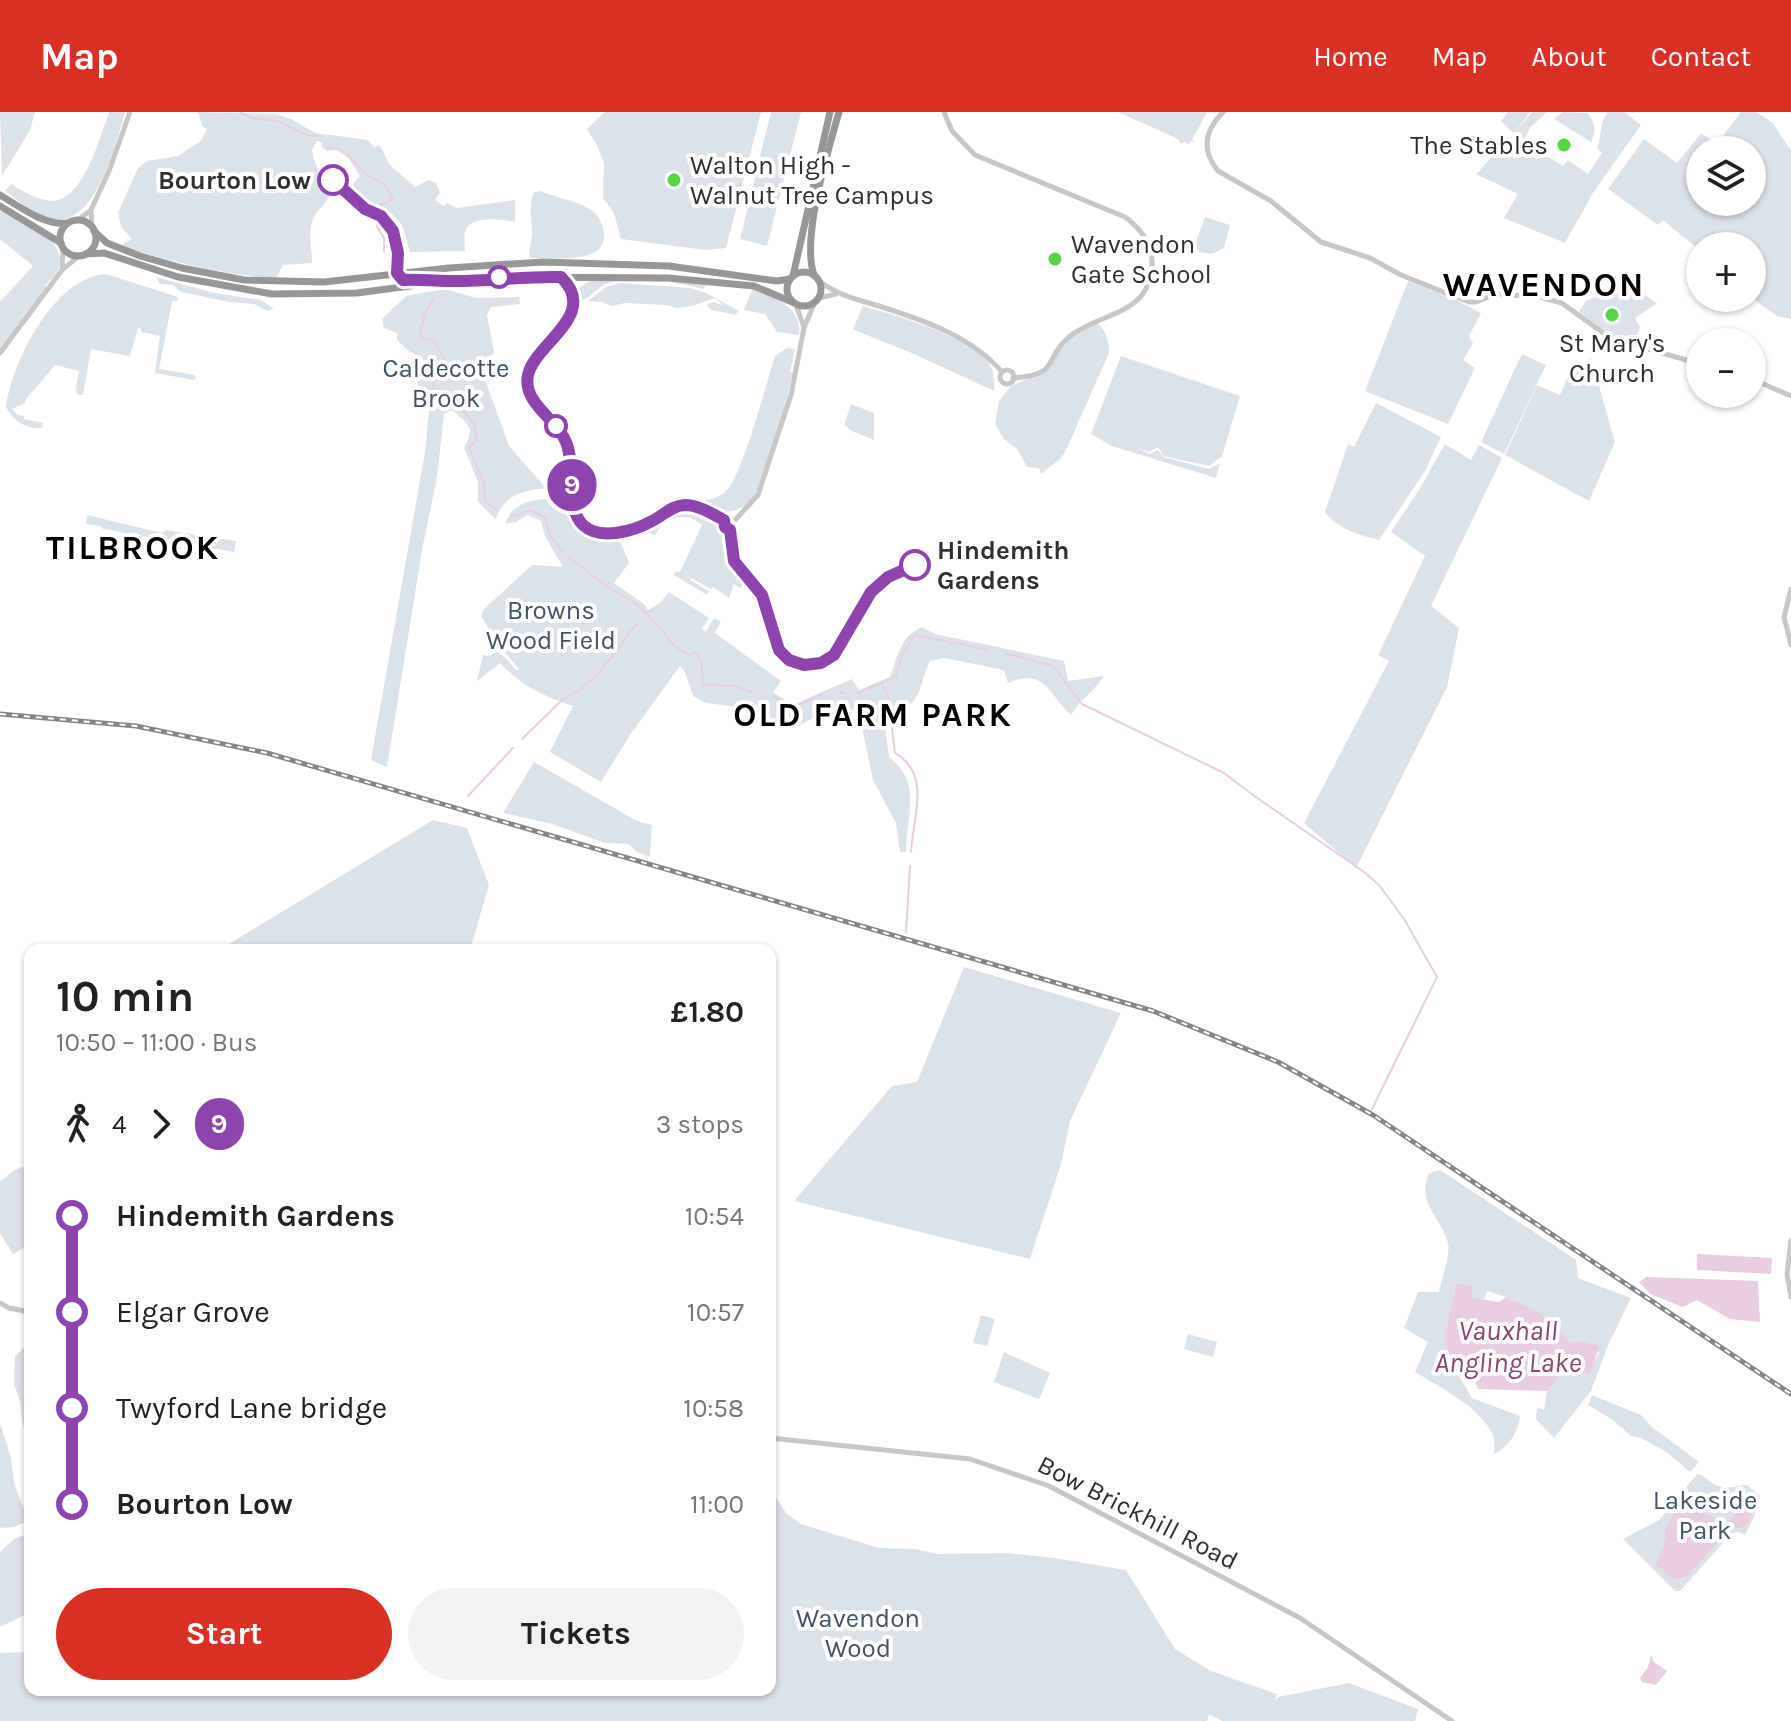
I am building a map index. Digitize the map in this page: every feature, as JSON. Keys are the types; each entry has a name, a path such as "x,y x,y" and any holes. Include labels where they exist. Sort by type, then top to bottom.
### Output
{"highway":[{"path":"794,304 786,289 830,112"},
{"path":"754,282 794,304 805,307 816,301 821,288 809,256 825,161 839,112"},
{"path":"4,197 36,216 60,224 78,220 122,254 212,285 272,294 324,294 536,276 740,280"},
{"path":"1,207 42,229 74,255 122,254 244,280 324,282 532,263 669,266 754,282 777,281 806,272 816,278"},
{"path":"62,246 61,232 69,223"},
{"path":"83,255 93,246 93,229"}],"street":[{"path":"78,220 91,210 130,112"},
{"path":"944,112 952,131 975,155 1125,217 1141,231 1149,246 1151,276 1132,305 1067,338 1048,367 1038,374 1013,378 1010,383 1004,384 1000,379 1002,372"},
{"path":"1223,112 1207,134 1207,150 1218,171 1275,203 1330,247 1370,258 1401,275 1469,302 1496,294 1540,297 1562,303 1610,338 1686,360"},
{"path":"91,210 93,229"},
{"path":"62,246 62,270"},
{"path":"0,353 62,270 83,255"},
{"path":"816,278 837,294 897,312 962,340 985,352 1002,372 1011,372 1013,378"},
{"path":"736,519 758,495 791,395 804,328 816,301 837,294"},
{"path":"794,304 804,328"},
{"path":"1766,385 1791,396"},
{"path":"1791,589 1784,617 1791,645"},
{"path":"1791,1240 1787,1274 1791,1297"},
{"path":"0,1303 24,1311"},
{"name":"Bow Brickhill Road","path":"776,1439 970,1459 1049,1486 1300,1618 1452,1721"}],"green space":[{"path":"0,112 35,112 30,130 2,176"},
{"path":"109,112 125,112 102,180 81,210 68,218 53,219 33,211 5,191 11,184 42,199 53,201 64,198 82,179 96,151"},
{"path":"198,112 276,114 315,133 368,140 374,147 380,145 389,164 415,187 429,180 436,183 440,193 435,200 444,206 447,203 457,208 515,200 515,222 487,219 473,222 465,231 465,251 410,252 402,225 388,210 381,216 354,200 359,195 353,184 360,176 349,159 337,150 327,151 321,146 323,143 317,141 312,150 314,161 331,188 312,222 312,263 283,265 276,278 199,267 122,247 132,239 121,227 118,213 138,168 147,161 178,156 202,140 207,129 202,126"},
{"name":"Walton High - Walnut Tree Campus","path":"605,112 761,112 726,248 706,250 621,239 614,213 603,198 604,163 587,129"},
{"path":"771,112 801,112 767,246 740,239"},
{"path":"1118,112 1207,112 1192,140 1196,143 1181,144 1178,139"},
{"path":"1508,112 1530,112 1515,132 1532,112 1547,112 1530,128 1519,149 1537,160 1542,153 1563,166 1568,160 1588,174 1602,153 1597,148 1603,120 1608,112 1624,112 1641,125 1593,193 1565,243 1504,218 1518,194 1476,174 1514,134 1501,121"},
{"path":"1563,112 1587,113 1594,127 1591,142 1554,119"},
{"path":"1741,112 1756,112 1773,123 1791,151 1791,319 1777,316 1766,308 1766,232 1686,232 1686,239 1663,220 1658,225 1608,189 1644,139 1677,163 1686,152 1686,216 1766,216 1766,136 1723,136"},
{"path":"541,191 583,205 595,213 604,234 602,244 596,251 576,258 530,258 531,202 534,192"},
{"path":"3,210 41,232 56,247 59,256 56,274 0,349 0,302 33,266 0,239 0,212"},
{"path":"1205,217 1230,225 1224,248 1212,254 1199,252 1195,245"},
{"path":"106,274 178,297 177,301 172,301 159,369 196,377 194,380 155,373 160,336 141,332 138,328 130,356 91,349 83,395 78,395 76,389 79,371 55,365 25,403 12,409 24,419 43,423 42,428 21,423 6,407 10,388 27,346 53,306 69,290 87,279"},
{"path":"156,277 214,293 261,300 274,309 267,311 254,304 181,292 173,285 160,284"},
{"path":"601,279 624,280 606,284 573,303 582,286"},
{"path":"1408,281 1441,292 1481,313 1469,336 1473,343 1463,360 1475,368 1448,424 1365,391"},
{"path":"669,282 707,284 703,289"},
{"name":"St Mary's Church","path":"1625,282 1657,303 1635,318 1640,327 1633,345 1613,338 1579,312 1586,301"},
{"path":"622,283 691,288 706,293 739,311 735,315 712,310 708,304 714,302 724,306 715,298 676,308 625,303 612,306 588,301 606,287"},
{"path":"753,288 792,310 799,325 799,335 777,332 765,314 744,310"},
{"name":"Caldecotte Brook","path":"445,289 476,298 519,297 520,304 491,307 487,315 494,352 488,362 491,367 484,377 509,446 546,488 515,495 504,504 496,519 478,502 478,482 464,448 469,427 452,410 444,414 437,477 387,767 371,760 425,452 429,411 416,393 423,358 410,352 397,340 397,333 384,328 382,319 406,296"},
{"path":"863,306 948,335 979,352 992,368 994,391 853,329"},
{"path":"1097,323 1106,336 1109,353 1066,450 1041,474 1039,468 1027,467 1017,449 1003,438 995,424 999,401 1011,386 1043,372 1070,337"},
{"path":"787,348 795,349 790,372 793,373 764,475 750,501 743,507 715,512 716,509 697,501 720,496 733,481 747,448 775,356"},
{"path":"1522,354 1546,365 1504,454 1481,442"},
{"path":"1121,356 1240,396 1222,456 1209,466 1163,456 1158,447 1149,452 1139,448 1149,454 1158,450 1163,457 1209,469 1220,463 1216,478 1112,446 1091,434"},
{"path":"1591,358 1615,442 1589,501 1505,455 1537,385 1560,395 1572,367 1583,370"},
{"path":"1376,403 1441,437 1425,471 1379,540 1342,527 1325,512 1348,444 1354,447"},
{"path":"851,404 874,413 874,440 844,425"},
{"path":"1445,444 1471,460 1479,445 1502,458 1431,606 1459,628 1447,687 1356,868 1304,823 1389,661 1378,655 1425,556 1391,532"},
{"name":"Browns Wood Field","path":"563,498 569,519 581,533 598,540 620,540 629,563 614,583 648,610 660,603 669,592 709,618 702,629 706,632 714,618 721,622 715,633 781,681 773,692 790,703 795,704 852,679 859,690 890,677 904,641 922,627 935,634 1064,661 1068,681 1104,676 1071,715 1039,681 1031,678 1008,683 1004,671 999,669 944,658 930,661 913,702 901,709 882,706 889,757 906,778 909,789 906,852 900,852 896,823 873,780 858,708 822,713 793,729 747,708 706,703 693,696 680,666 630,735 601,782 550,752 573,706 534,690 500,663 477,681 483,655 497,652 517,671 519,669 498,644 481,616 483,610 532,565 563,567 545,536 541,521 528,515 505,524 509,515 521,504"},
{"path":"692,508 714,522 732,561 746,580 740,588 734,584 729,598 691,578 709,591 707,595 674,575 676,571 680,572 702,525 683,517 664,523 655,535 641,528 672,512"},
{"path":"87,515 162,533 166,530 236,541 234,552 103,529 86,524"},
{"path":"534,762 637,821 652,825 650,857 637,852 629,844 605,843 552,824 503,813"},
{"path":"433,820 467,828 489,885 472,944 229,944"},
{"path":"964,967 1121,1013 1070,1121 1061,1164 1030,1259 794,1201 892,1086 917,1082"},
{"path":"24,1166 24,1248 13,1254 0,1233 0,1182"},
{"path":"1440,1170 1576,1260 1578,1278 1631,1298 1609,1343 1591,1391 1554,1438 1536,1419 1537,1408 1544,1409 1547,1391 1568,1365 1588,1374 1599,1352 1571,1344 1552,1320 1506,1297 1487,1291 1484,1300 1471,1298 1456,1284 1444,1339 1453,1365 1472,1398 1520,1416 1515,1433 1504,1447 1494,1454 1493,1435 1479,1415 1415,1372 1428,1342 1404,1328 1418,1292 1439,1292 1448,1253 1445,1234 1427,1202 1426,1193 1429,1173"},
{"path":"981,1315 995,1319 987,1346 973,1343"},
{"path":"1188,1334 1217,1342 1213,1357 1184,1349"},
{"path":"24,1348 24,1428 14,1385 15,1356"},
{"path":"1004,1352 1050,1373 1039,1399 994,1382"},
{"path":"1592,1395 1641,1415 1699,1462 1690,1472 1665,1451 1631,1436 1613,1420 1588,1405"},
{"path":"0,1423 11,1458 14,1483 24,1510 24,1523 0,1528"},
{"name":"Lakeside Park","path":"1697,1474 1722,1487 1747,1485 1760,1496 1745,1535 1732,1533 1680,1591 1675,1591 1623,1539 1659,1520"},
{"name":"Wavendon Wood","path":"776,1497 786,1513 801,1524 879,1548 916,1549 938,1554 1005,1553 1126,1570 1175,1649 1211,1671 1277,1694 1275,1702 1278,1697 1349,1683 1418,1709 1415,1721 1222,1721 1209,1714 1207,1721 0,1721 0,1653 24,1652 24,1696 776,1696"},
{"path":"24,1535 24,1615 0,1627 0,1552 14,1539"}],"water":[{"path":"1697,1254 1772,1258 1771,1274 1697,1270"},
{"path":"1646,1277 1758,1281 1760,1322 1730,1319 1697,1300 1683,1307 1650,1294 1639,1282"},
{"name":"Vauxhall Angling Lake","path":"1456,1284 1472,1285 1472,1298 1499,1302 1506,1297 1526,1306 1549,1320 1571,1343 1582,1341 1599,1346 1591,1373 1568,1366 1547,1391 1478,1389 1472,1374 1453,1365 1444,1339"},
{"path":"1684,1501 1727,1524 1742,1505 1752,1510 1749,1523 1740,1528 1729,1528 1688,1576 1675,1580 1656,1565 1666,1538 1665,1530 1678,1505"},
{"path":"1651,1655 1654,1662 1667,1671 1656,1685 1642,1682 1640,1678 1648,1667"}],"waterway":[{"path":"240,112 317,136"},
{"path":"327,147 347,154 363,172 385,185 393,199 381,205 379,211"},
{"path":"377,219 377,227 384,238 384,252"},
{"path":"434,298 425,312 420,335 434,341 445,360 447,372 434,380 433,392 439,399 456,402 475,425 476,440 469,448 484,483 485,501 496,510"},
{"path":"511,515 529,510 545,517 550,535 562,551"},
{"path":"567,556 609,588 634,602 660,627 673,645 689,655 696,653 701,660 704,685 733,686 752,692"},
{"path":"522,739 561,701 599,673 637,623"},
{"path":"858,693 895,677 902,656 915,635 989,650"},
{"path":"1007,654 1053,666 1082,704 1224,773 1379,885 1404,919 1437,977 1372,1109"},
{"path":"882,684 888,696 895,753 906,762 917,784 911,852"},
{"path":"839,692 844,693"},
{"path":"773,696 787,704 797,705 821,694"},
{"path":"468,796 513,748"},
{"path":"906,932 910,866"}],"railway":[{"path":"0,714 136,726 267,753 1153,1011 1278,1062 1373,1115 1791,1394"}],"bus line":[{"name":"9","path":"333,180 365,209 381,216 393,231 398,253 397,273 403,280 536,276 561,277 569,285 572,296 570,315 565,326 534,362 527,383 533,400 566,442 570,453 574,510 589,529 597,533 629,530 650,523 672,508 685,505 724,520 725,527 730,530 734,561 762,595 779,650 789,660 804,665 821,663 834,655 877,585 905,567 915,565"}],"place":[{"name":"The Stables","path":"1564,145"},
{"name":"Bourton Low","path":"333,180"},
{"name":"Walton High - Walnut Tree Campus","path":"674,180"},
{"name":"Wavendon Gate School","path":"1055,259"},
{"name":"St Mary's Church","path":"1612,315"},
{"name":"Hindemith Gardens","path":"915,565"}],"district":[{"name":"WAVENDON","path":"1544,284"},
{"name":"TILBROOK","path":"133,547"},
{"name":"OLD FARM PARK","path":"873,714"}]}
